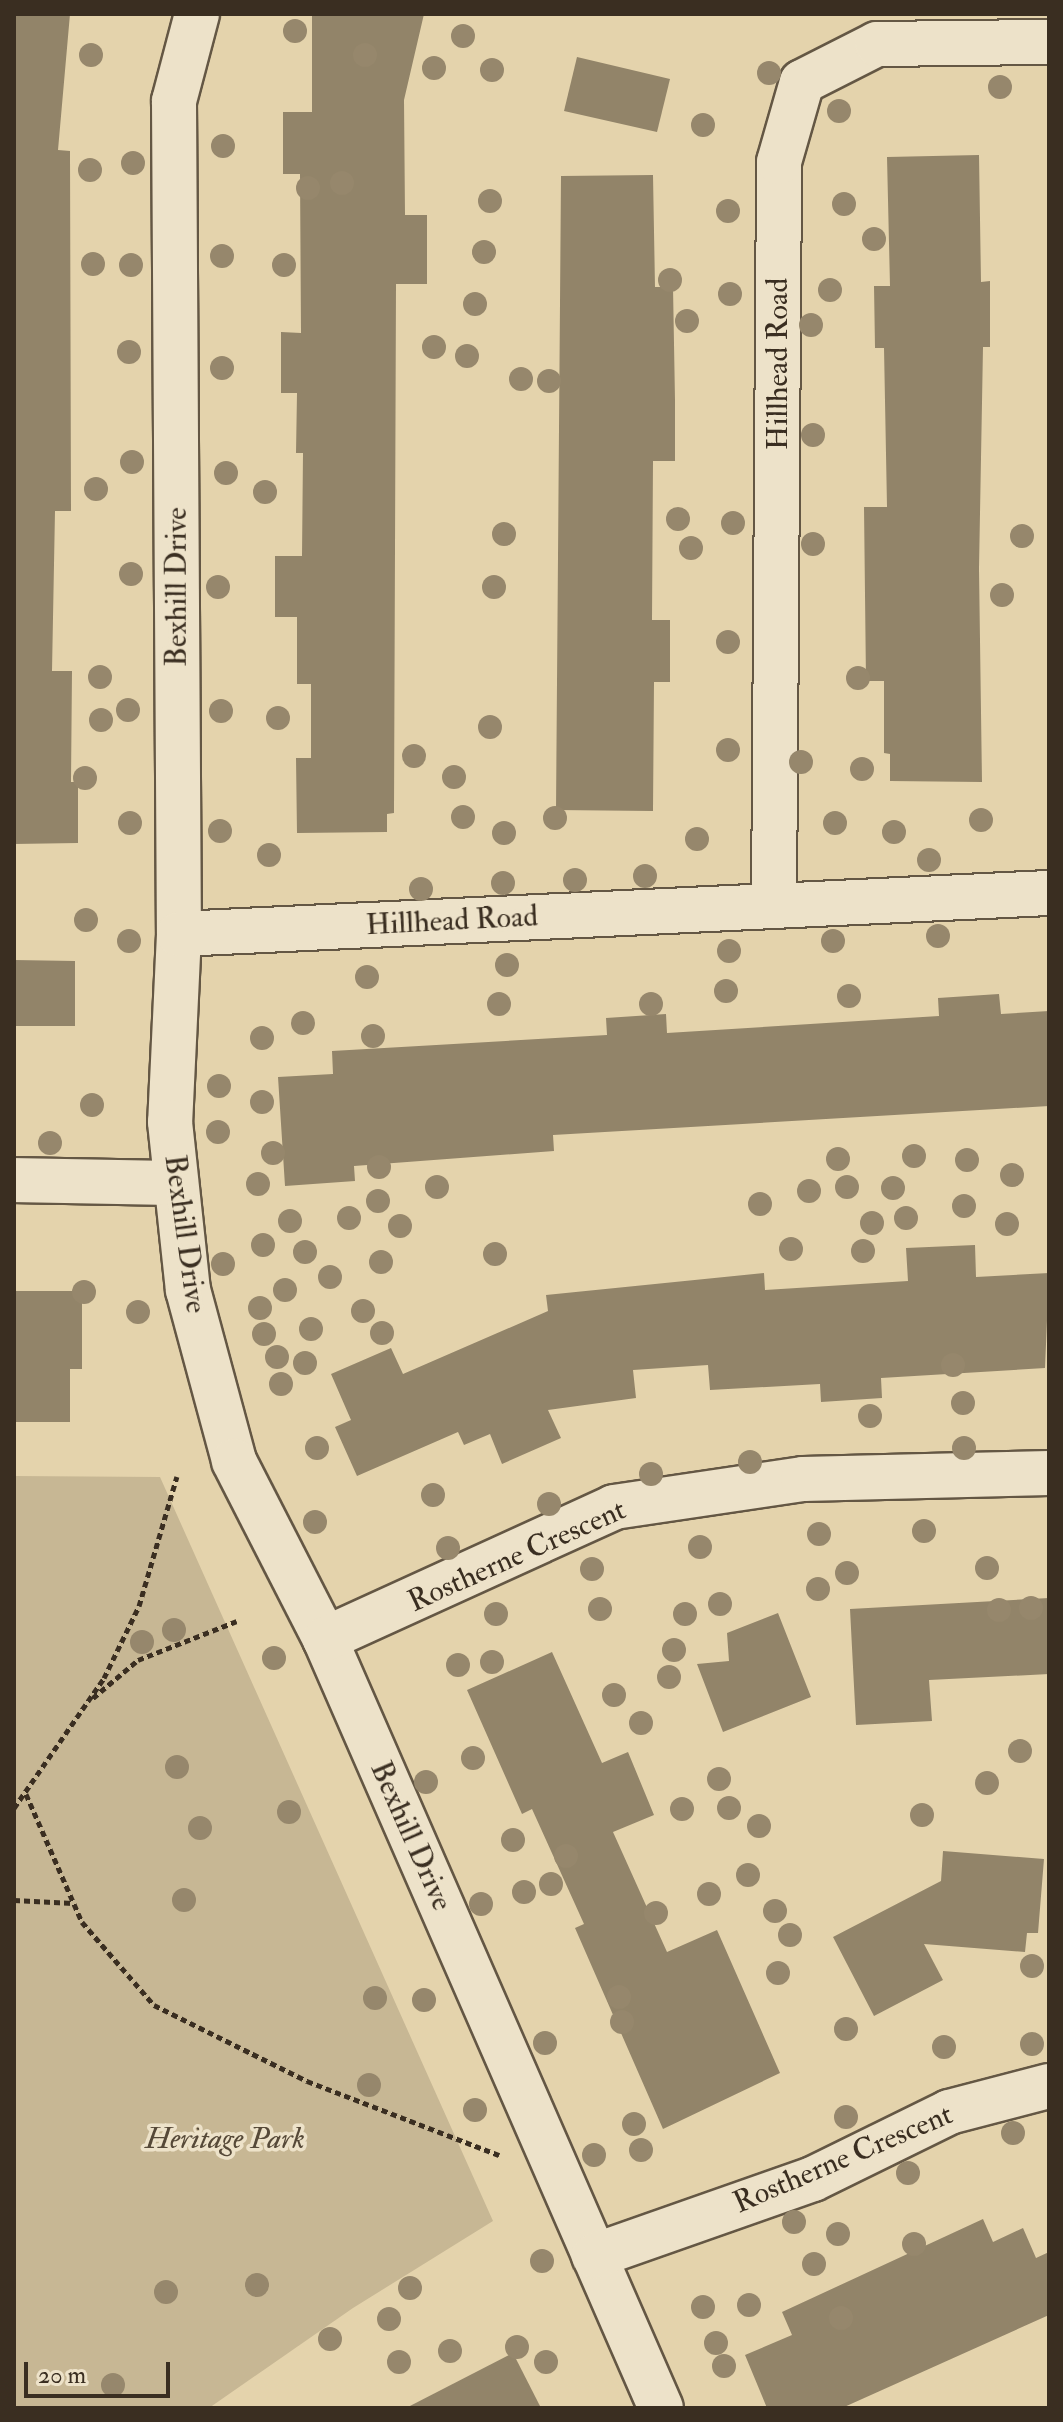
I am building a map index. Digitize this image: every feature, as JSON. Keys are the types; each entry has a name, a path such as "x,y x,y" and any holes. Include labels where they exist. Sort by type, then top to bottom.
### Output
{"street":[{"name":"Bexhill Drive","path":"197,14 174,101 179,934 170,1122 188,1290 234,1461 325,1639 661,2408"},
{"name":"Hillhead Road","path":"774,906 779,162 802,82 877,44 1049,42"},
{"name":"Hillhead Road","path":"179,934 1049,893"},
{"path":"14,1180 176,1183"},
{"name":"Rostherne Crescent","path":"325,1639 614,1507 803,1479 1049,1473"},
{"name":"Rostherne Crescent","path":"594,2256 813,2179 949,2112 1049,2086"}],"path":[{"path":"14,1808 86,1704 139,1606 177,1476"},
{"path":"86,1704 138,1660 237,1621"},
{"path":"26,1794 82,1922 154,2005 307,2081 560,2178"},
{"path":"14,1900 73,1903"}],"green space":[{"name":"Heritage Park","path":"14,1476 160,1477 493,2221 353,2308 209,2408 14,2408"}],"building":[{"path":"14,14 70,14 58,150 70,151 71,511 55,511 52,671 72,671 71,782 78,782 78,843 14,844"},
{"path":"312,14 424,14 404,100 405,215 427,215 427,284 396,284 394,813 387,814 387,832 297,833 296,758 311,758 311,684 297,684 297,617 275,617 275,556 302,556 303,453 296,453 297,393 281,393 281,332 301,333 300,174 283,174 283,112 312,112"},
{"path":"577,57 670,79 657,132 564,111"},
{"path":"979,155 981,282 990,281 990,347 983,347 979,569 982,782 890,781 890,754 884,753 884,681 866,681 864,507 887,507 884,348 875,348 874,286 890,286 887,157"},
{"path":"653,175 655,287 673,287 675,461 653,461 652,620 670,620 670,682 654,682 653,811 556,810 561,176"},
{"path":"14,960 75,961 75,1026 14,1026"},
{"path":"999,994 1001,1014 1049,1011 1049,1106 553,1135 554,1151 354,1166 355,1181 285,1186 278,1077 333,1074 332,1051 607,1035 606,1018 666,1014 667,1033 939,1016 938,998"},
{"path":"975,1245 976,1277 1049,1273 1045,1368 881,1378 882,1398 821,1402 820,1384 710,1390 708,1365 633,1370 636,1398 548,1410 561,1438 502,1464 490,1434 464,1445 458,1432 357,1476 335,1427 351,1420 331,1374 391,1348 403,1374 548,1311 546,1295 764,1273 765,1290 908,1281 906,1248"},
{"path":"14,1291 82,1291 82,1369 70,1369 70,1422 14,1422"},
{"path":"1049,1598 1049,1674 929,1680 932,1721 856,1725 850,1609"},
{"path":"778,1613 811,1697 723,1732 697,1664 729,1661 727,1633"},
{"path":"552,1652 602,1763 628,1752 654,1815 613,1832 667,1952 717,1930 780,2073 663,2129 575,1928 584,1924 532,1809 522,1814 467,1690"},
{"path":"943,1851 1044,1859 1038,1933 1027,1933 1025,1952 924,1944 943,1980 874,2016 833,1937 941,1881"},
{"path":"983,2219 993,2242 1023,2228 1036,2258 1049,2252 1049,2315 842,2408 767,2408 745,2355 792,2335 782,2312"},
{"path":"513,2353 541,2408 406,2408"}]}
